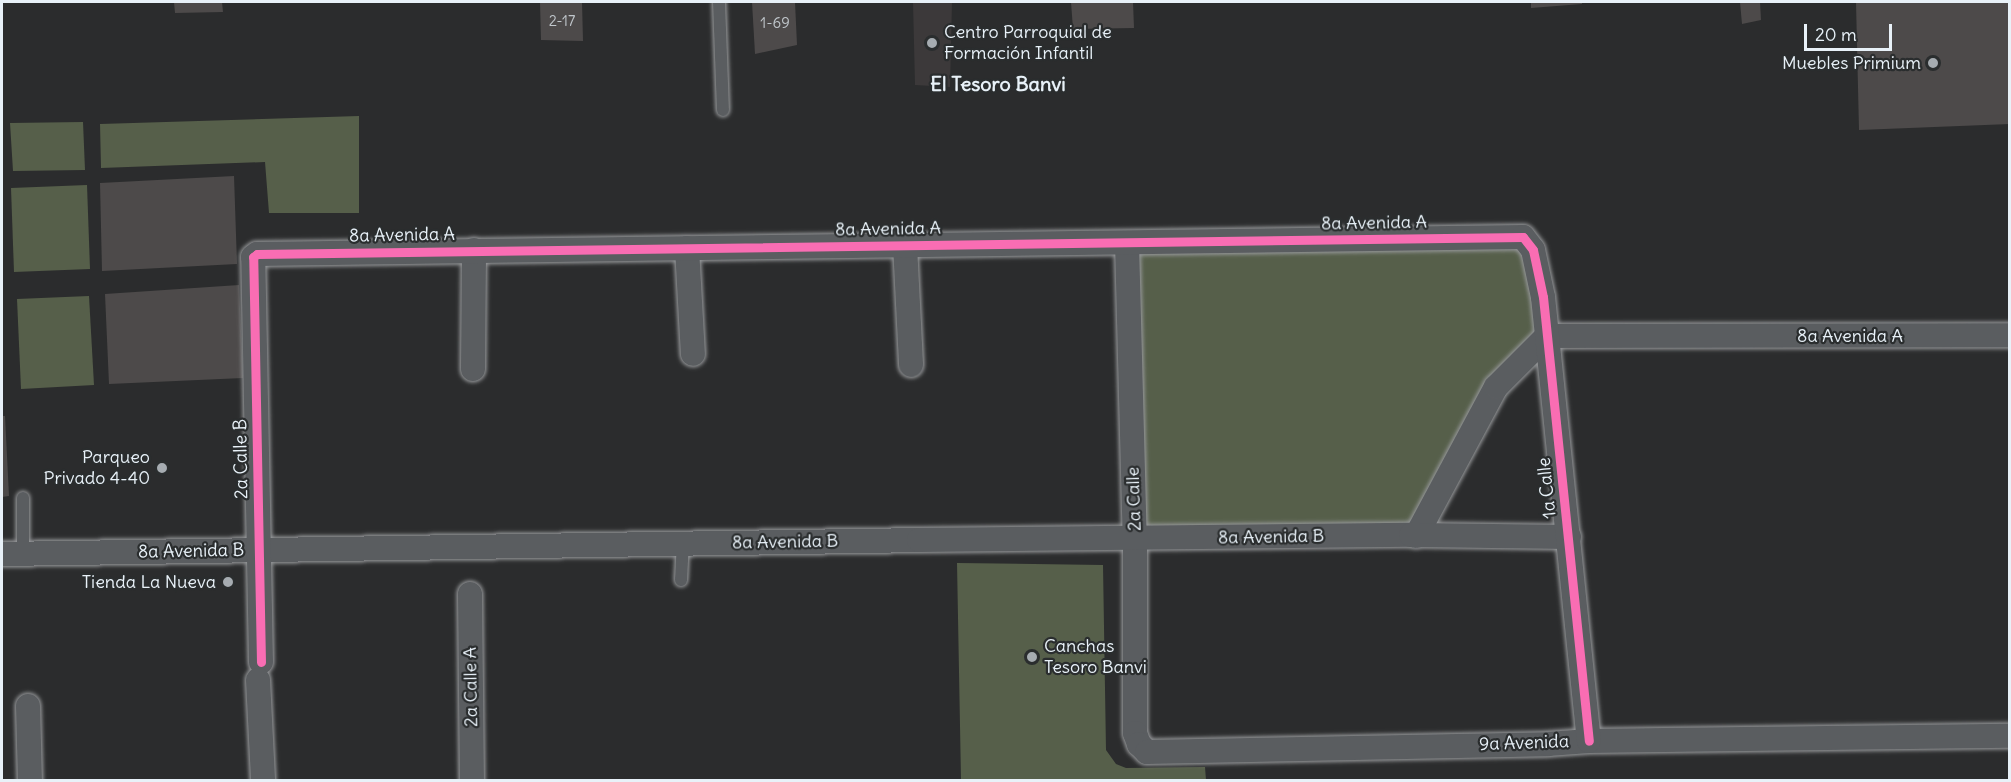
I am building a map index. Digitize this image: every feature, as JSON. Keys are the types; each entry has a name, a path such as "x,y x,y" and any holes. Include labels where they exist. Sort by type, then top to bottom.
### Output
{"street":[{"name":"8a Avenida A","path":"254,255 474,250 1523,237"},
{"name":"1a Calle","path":"1523,237 1533,250 1543,297 1589,741"},
{"name":"2a Calle","path":"1127,243 1135,539 1135,733 1139,744 1147,752"},
{"path":"905,245 910,365"},
{"path":"687,248 693,354"},
{"path":"473,369 474,250"},
{"name":"2a Calle B","path":"254,255 263,780"},
{"name":"8a Avenida A","path":"1547,336 2010,336"},
{"path":"1416,536 1496,387 1547,336"},
{"name":"8a Avenida B","path":"12,554 1135,539 1569,537"},
{"name":"2a Calle A","path":"470,594 472,780"},
{"path":"28,706 30,780"},
{"name":"9a Avenida","path":"1147,752 1589,741 2010,736"}],"lane":[{"path":"719,2 723,110"},
{"path":"12,554 23,498"},
{"path":"681,580 683,544"}],"shaded area":[{"name":"Centro Parroquial de Formación Infantil","path":"913,2 952,2 950,87 915,85"}],"green space":[{"path":"359,116 359,213 269,213 265,162 101,168 100,124"},
{"path":"83,122 85,170 13,171 10,123"},
{"path":"87,185 90,269 14,272 11,188"},
{"path":"1522,247 1537,332 1410,525 1145,530 1137,253"},
{"path":"89,296 94,385 21,389 17,299"},
{"name":"Canchas Tesoro Banvi","path":"957,563 1103,565 1106,750 1116,764 1126,768 1205,767 1206,780 961,780"}],"building":[{"path":"174,2 222,2 223,12 175,13"},
{"path":"540,2 582,2 583,41 541,40"},
{"path":"752,2 795,2 797,45 755,54"},
{"path":"1071,2 1133,2 1134,28 1073,29"},
{"path":"1531,2 1582,2 1582,4 1531,8"},
{"path":"1740,2 1760,2 1761,20 1742,24"},
{"name":"Muebles Primium","path":"1856,2 2010,2 2010,124 1859,130"},
{"path":"234,176 237,264 102,271 100,183"},
{"path":"239,285 243,378 109,384 105,294"},
{"path":"2,416 5,416 9,496 2,497"}],"cycle path":[{"path":"261,662 253,257 257,254 1523,237 1533,250 1543,297 1589,741"}],"place":[{"name":"Centro Parroquial de Formación Infantil","path":"932,43"},
{"name":"Muebles Primium","path":"1933,63"},
{"name":"Parqueo Privado 4-40","path":"162,468"},
{"name":"Tienda La Nueva","path":"228,582"},
{"name":"Canchas Tesoro Banvi","path":"1032,657"}],"district":[{"name":"El Tesoro Banvi","path":"998,83"}]}
